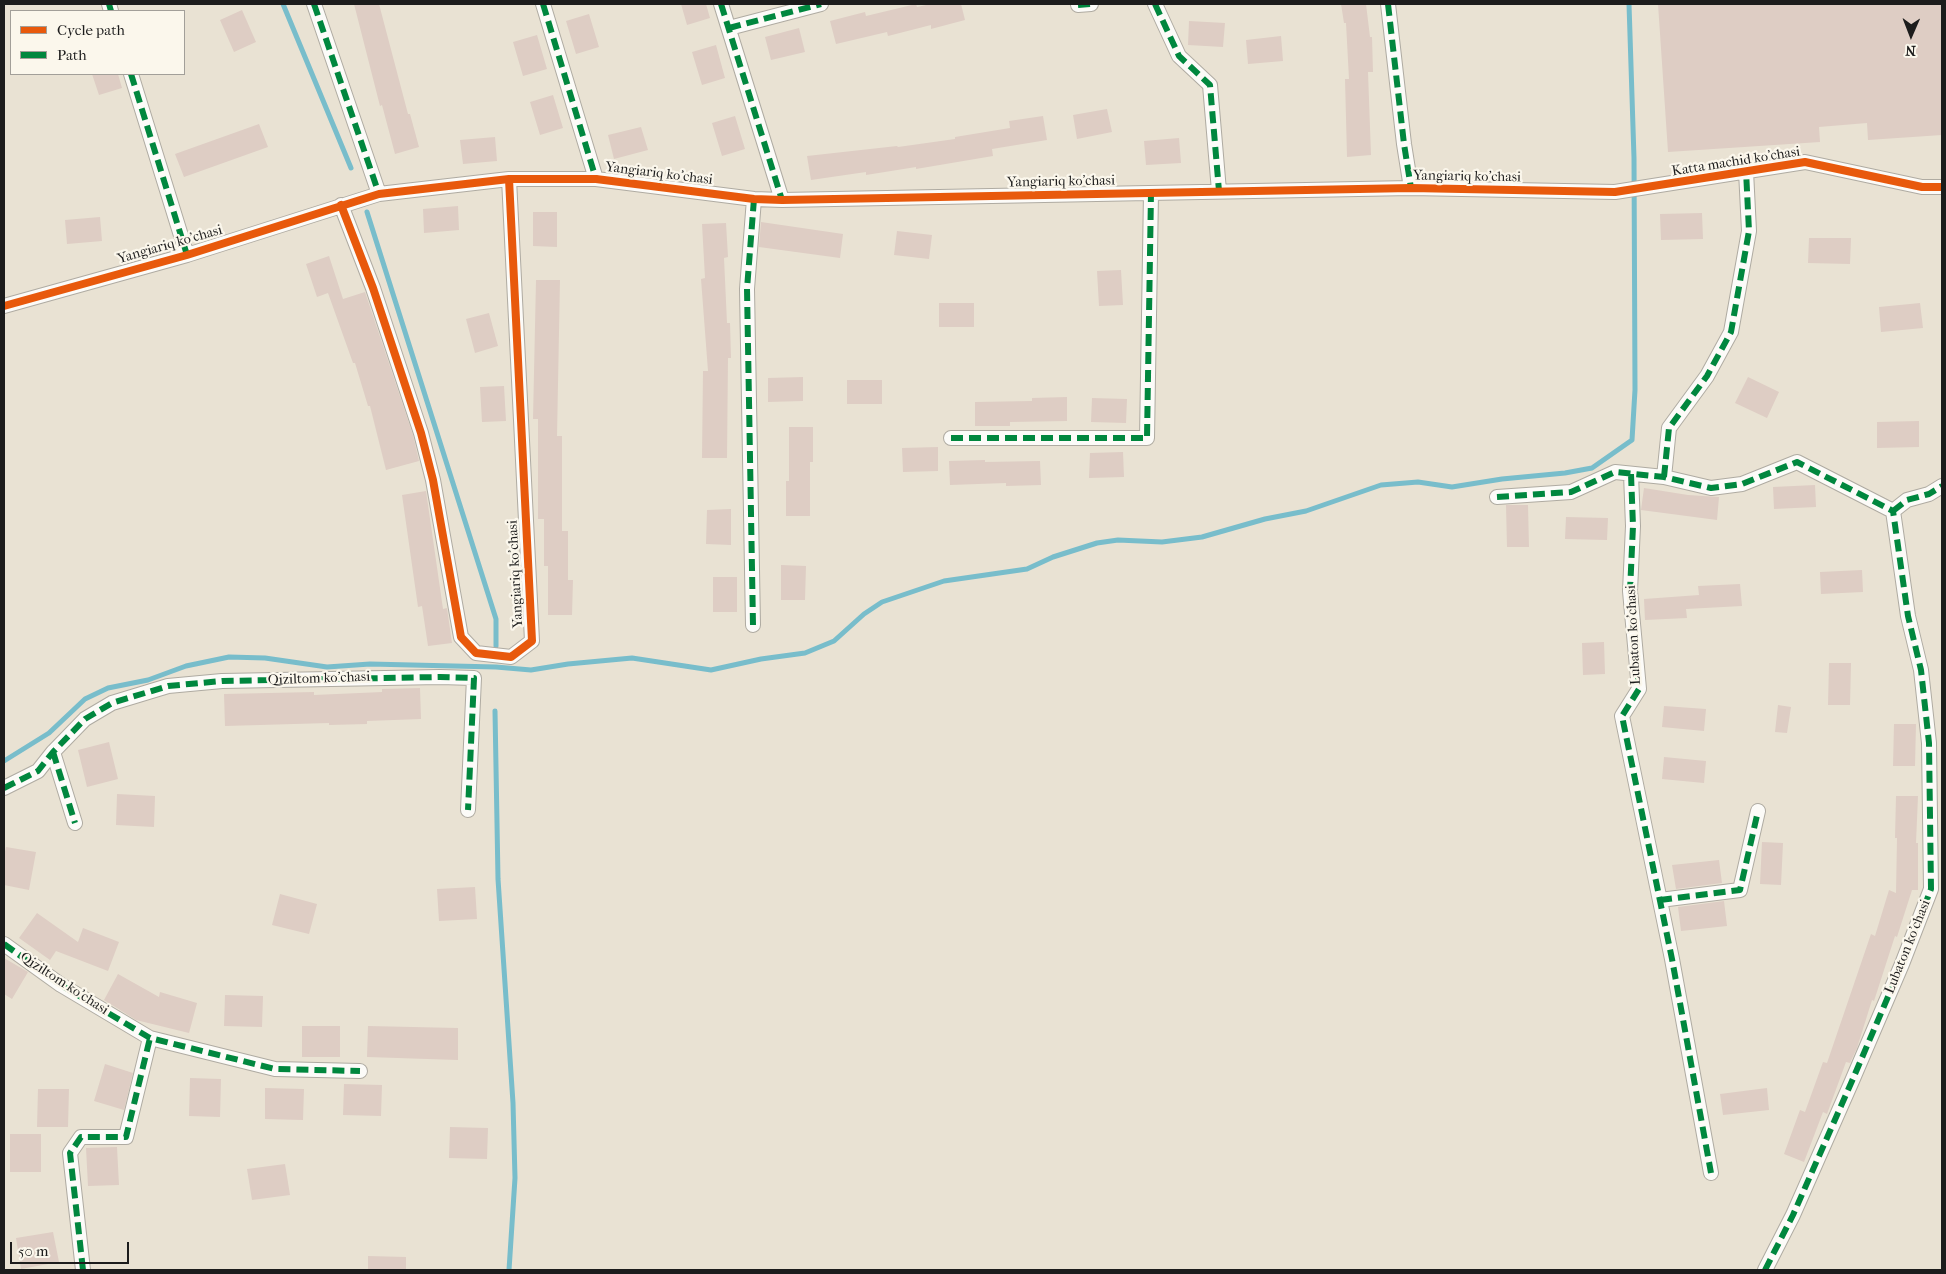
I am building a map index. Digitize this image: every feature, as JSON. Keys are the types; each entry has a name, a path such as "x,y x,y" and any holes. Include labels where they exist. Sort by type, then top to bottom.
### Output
{"street":[{"path":"314,4 379,194"},
{"name":"Yangiariq ko'chasi","path":"543,4 596,179"},
{"path":"721,4 782,200"},
{"path":"729,28 821,4"},
{"path":"1155,4 1179,56 1210,85 1218,191"},
{"path":"1388,4 1411,188"},
{"name":"Yangiariq ko'chasi","path":"130,75 187,255"},
{"name":"Katta machid ko'chasi","path":"1615,192 1804,162 1922,187 1942,187"},
{"name":"Katta machid ko'chasi","path":"1664,477 1669,428 1707,376 1731,332 1749,231 1746,171"},
{"name":"Yangiariq ko'chasi","path":"342,205 373,288 421,433 433,480 461,637 476,653 511,657 532,641 509,179"},
{"name":"Yangiariq ko'chasi","path":"4,306 187,255 379,194 509,179 596,179 754,199 782,200 1411,188 1615,192"},
{"path":"951,438 1148,438 1151,193"},
{"path":"753,625 748,289 754,199"},
{"path":"1497,496 1571,492 1615,472 1664,477 1712,488 1742,484 1798,462 1892,510 1907,500 1929,494 1942,486"},
{"name":"Lubaton ko'chasi","path":"1631,474 1633,526 1630,591 1638,689 1622,716 1660,900 1711,1173"},
{"name":"Lubaton ko'chasi","path":"1765,1270 1793,1215 1852,1081 1902,964 1931,889 1929,743 1921,670 1908,616 1892,510"},
{"name":"Qiziltom ko'chasi","path":"4,788 38,771 52,752 85,719 112,703 168,686 222,681 336,678 474,678 468,810"},
{"path":"52,752 75,823"},
{"path":"1660,900 1740,890 1758,811"},
{"name":"Qiziltom ko'chasi","path":"4,944 61,985 150,1038 275,1069 360,1071"},
{"path":"83,1270 70,1153 81,1137 126,1137 150,1038"}],"building":[{"path":"354,4 379,4 408,114 410,114 419,147 395,154 382,105 380,106"},
{"path":"681,4 706,4 710,18 687,25"},
{"path":"916,4 917,7 931,4 961,4 965,20 931,29 931,25 888,36 887,32 836,44 830,21 865,12 866,16"},
{"path":"1341,4 1366,4 1370,37 1372,37 1373,72 1368,72 1371,155 1347,157 1345,79 1349,79 1346,23 1344,23"},
{"path":"1658,4 1942,4 1942,135 1868,140 1867,123 1819,127 1820,142 1668,152"},
{"path":"242,10 256,42 234,52 220,20"},
{"path":"589,14 599,47 576,54 566,21"},
{"path":"1189,21 1225,23 1223,47 1188,45"},
{"path":"799,28 805,52 771,60 765,37"},
{"path":"537,35 547,69 523,76 513,42"},
{"path":"1281,36 1283,61 1248,64 1246,40"},
{"path":"716,45 725,78 702,85 692,52"},
{"path":"92,75 118,75 122,88 99,95"},
{"path":"553,95 563,128 540,135 530,102"},
{"path":"1107,109 1112,132 1077,139 1073,115"},
{"path":"735,116 745,149 722,156 712,123"},
{"path":"1043,116 1047,140 992,149 993,156 916,169 916,167 866,175 866,172 811,180 807,156 955,139 955,137 1010,128 1009,121"},
{"path":"259,124 268,147 184,177 175,154"},
{"path":"641,127 648,150 614,159 608,135"},
{"path":"495,137 497,161 463,164 460,140"},
{"path":"1179,138 1181,163 1146,165 1144,141"},
{"path":"458,206 459,230 424,233 423,209"},
{"path":"533,212 557,212 557,247 533,246"},
{"path":"1702,213 1703,239 1661,240 1660,214"},
{"path":"100,217 102,241 67,244 65,220"},
{"path":"761,222 843,234 840,258 759,247"},
{"path":"726,223 728,257 724,258 727,323 730,323 731,358 728,358 727,458 702,458 703,371 708,371 701,279 705,278 702,224"},
{"path":"897,231 932,235 929,259 894,255"},
{"path":"1809,238 1851,238 1850,264 1808,263"},
{"path":"329,256 343,299 365,292 413,435 419,461 386,470 370,406 368,406 355,363 353,363 328,293 317,297 306,264"},
{"path":"1121,270 1123,305 1099,306 1097,271"},
{"path":"536,280 560,280 557,436 562,436 562,531 568,531 568,580 573,580 572,615 548,615 548,566 544,566 544,519 538,519 538,419 533,419"},
{"path":"939,303 974,303 974,327 939,327"},
{"path":"1920,303 1923,328 1881,332 1879,307"},
{"path":"489,313 498,346 475,353 466,319"},
{"path":"803,377 803,401 768,402 768,378"},
{"path":"1748,377 1779,392 1767,418 1735,403"},
{"path":"847,380 882,380 882,404 847,404"},
{"path":"504,386 506,421 482,422 480,387"},
{"path":"1067,397 1067,421 1010,422 1010,426 975,426 975,402 1032,401 1032,398"},
{"path":"1092,398 1127,399 1126,423 1091,422"},
{"path":"1919,421 1919,447 1877,448 1877,422"},
{"path":"789,427 813,427 813,462 810,462 810,516 786,516 786,481 789,481"},
{"path":"938,447 938,471 903,472 902,448"},
{"path":"1123,452 1124,477 1089,478 1090,453"},
{"path":"985,460 985,462 1040,461 1041,485 1006,486 1006,483 950,485 949,461"},
{"path":"1815,485 1816,507 1774,509 1773,487"},
{"path":"1644,488 1688,495 1719,497 1717,520 1641,510"},
{"path":"426,491 443,609 447,608 452,643 428,646 422,606 418,607 402,495"},
{"path":"1506,505 1528,505 1529,547 1507,547"},
{"path":"731,509 731,545 706,544 707,510"},
{"path":"1566,517 1608,518 1607,540 1565,539"},
{"path":"781,565 806,566 805,600 781,600"},
{"path":"1862,570 1863,592 1821,594 1820,572"},
{"path":"713,577 737,577 737,612 713,612"},
{"path":"1740,584 1742,606 1686,609 1687,618 1645,620 1644,599 1699,595 1698,586"},
{"path":"1604,642 1605,674 1583,675 1582,643"},
{"path":"1829,663 1851,663 1850,705 1828,705"},
{"path":"420,688 421,719 367,721 367,724 329,725 329,723 225,726 224,694 314,692 314,695 382,692 382,689"},
{"path":"1778,705 1791,707 1787,733 1775,732"},
{"path":"1664,706 1706,709 1704,731 1662,727"},
{"path":"1894,724 1916,724 1915,766 1893,766"},
{"path":"109,742 118,779 87,787 78,750"},
{"path":"1664,757 1706,761 1704,783 1662,779"},
{"path":"117,794 155,796 154,827 116,825"},
{"path":"1896,796 1918,796 1916,843 1918,843 1918,890 1912,890 1874,1001 1872,1000 1857,1048 1850,1063 1846,1062 1827,1114 1823,1112 1804,1162 1784,1154 1800,1110 1805,1112 1823,1062 1827,1063 1871,934 1875,936 1889,890 1896,893"},
{"path":"1762,842 1783,843 1781,885 1760,884"},
{"path":"6,847 36,852 29,890 4,885 4,856"},
{"path":"1719,860 1722,883 1676,889 1672,865"},
{"path":"475,887 477,919 439,921 437,889"},
{"path":"280,894 317,904 309,934 272,925"},
{"path":"1724,901 1727,926 1681,931 1678,907"},
{"path":"37,913 78,942 83,928 119,942 108,971 56,951 50,960 19,938"},
{"path":"4,958 28,972 12,999 4,994"},
{"path":"118,974 159,997 160,992 197,1003 189,1033 136,1020 104,1000"},
{"path":"225,995 263,996 262,1027 224,1026"},
{"path":"302,1026 340,1026 340,1057 302,1057"},
{"path":"368,1026 458,1028 458,1060 367,1057"},
{"path":"105,1064 133,1073 124,1110 94,1101"},
{"path":"190,1078 221,1079 220,1117 189,1116"},
{"path":"344,1084 382,1085 381,1116 343,1115"},
{"path":"265,1088 304,1089 303,1120 265,1119"},
{"path":"1767,1088 1769,1110 1723,1115 1720,1094"},
{"path":"38,1089 69,1089 68,1127 37,1127"},
{"path":"450,1127 488,1128 487,1159 449,1158"},
{"path":"10,1134 41,1134 41,1172 10,1172"},
{"path":"117,1147 119,1185 88,1186 86,1148"},
{"path":"285,1164 290,1195 252,1200 247,1169"},
{"path":"53,1232 59,1262 21,1269 16,1238"},
{"path":"368,1256 406,1257 406,1270 368,1270"}],"waterway":[{"path":"283,4 351,168"},
{"path":"4,761 49,733 85,699 108,688 148,680 186,666 229,657 265,658 327,667 370,664 496,667 531,670 568,664 632,658 711,670 761,659 805,653 834,641 864,614 882,602 944,581 1027,569 1053,557 1097,543 1118,540 1162,542 1202,537 1265,519 1306,511 1381,485 1418,482 1452,487 1592,468 1632,440 1635,390 1634,158 1629,4"},
{"path":"367,212 496,619 496,646"},
{"path":"495,711 498,879 513,1103 515,1178 509,1270"}],"marked path":[{"path":"109,4 111,10"},
{"path":"314,4 379,194"},
{"path":"543,4 596,179"},
{"path":"721,4 782,200"},
{"path":"729,28 821,4"},
{"path":"1078,5 1091,4"},
{"path":"1155,4 1179,56 1210,85 1219,191"},
{"path":"1388,4 1411,188"},
{"path":"131,75 187,255"},
{"path":"1664,477 1669,428 1707,376 1731,332 1749,231 1746,171"},
{"path":"951,438 1147,438 1151,193"},
{"path":"753,625 747,289 754,199"},
{"path":"1497,497 1571,492 1615,472 1664,477 1711,488 1742,484 1797,462 1893,511"},
{"path":"1631,474 1633,526 1630,591 1639,689 1622,716 1672,959 1711,1173"},
{"path":"1893,511 1907,500 1929,494 1942,486"},
{"path":"1765,1270 1793,1215 1852,1081 1902,964 1931,889 1929,743 1921,670 1908,616 1893,511"},
{"path":"4,788 38,771 53,752 85,719 112,703 168,686 222,681 474,678 468,810"},
{"path":"53,752 75,823"},
{"path":"1660,900 1740,890 1758,811"},
{"path":"4,944 61,985 150,1038 275,1069 360,1071"},
{"path":"83,1270 70,1153 81,1137 126,1137 150,1038"}],"cycle path":[{"path":"4,306 187,255 379,194 509,179 596,179 754,199 782,200 1411,188 1615,192 1805,162 1922,187 1942,187"},
{"path":"341,205 373,288 421,433 433,480 461,637 476,653 511,657 532,641 509,179"}]}
